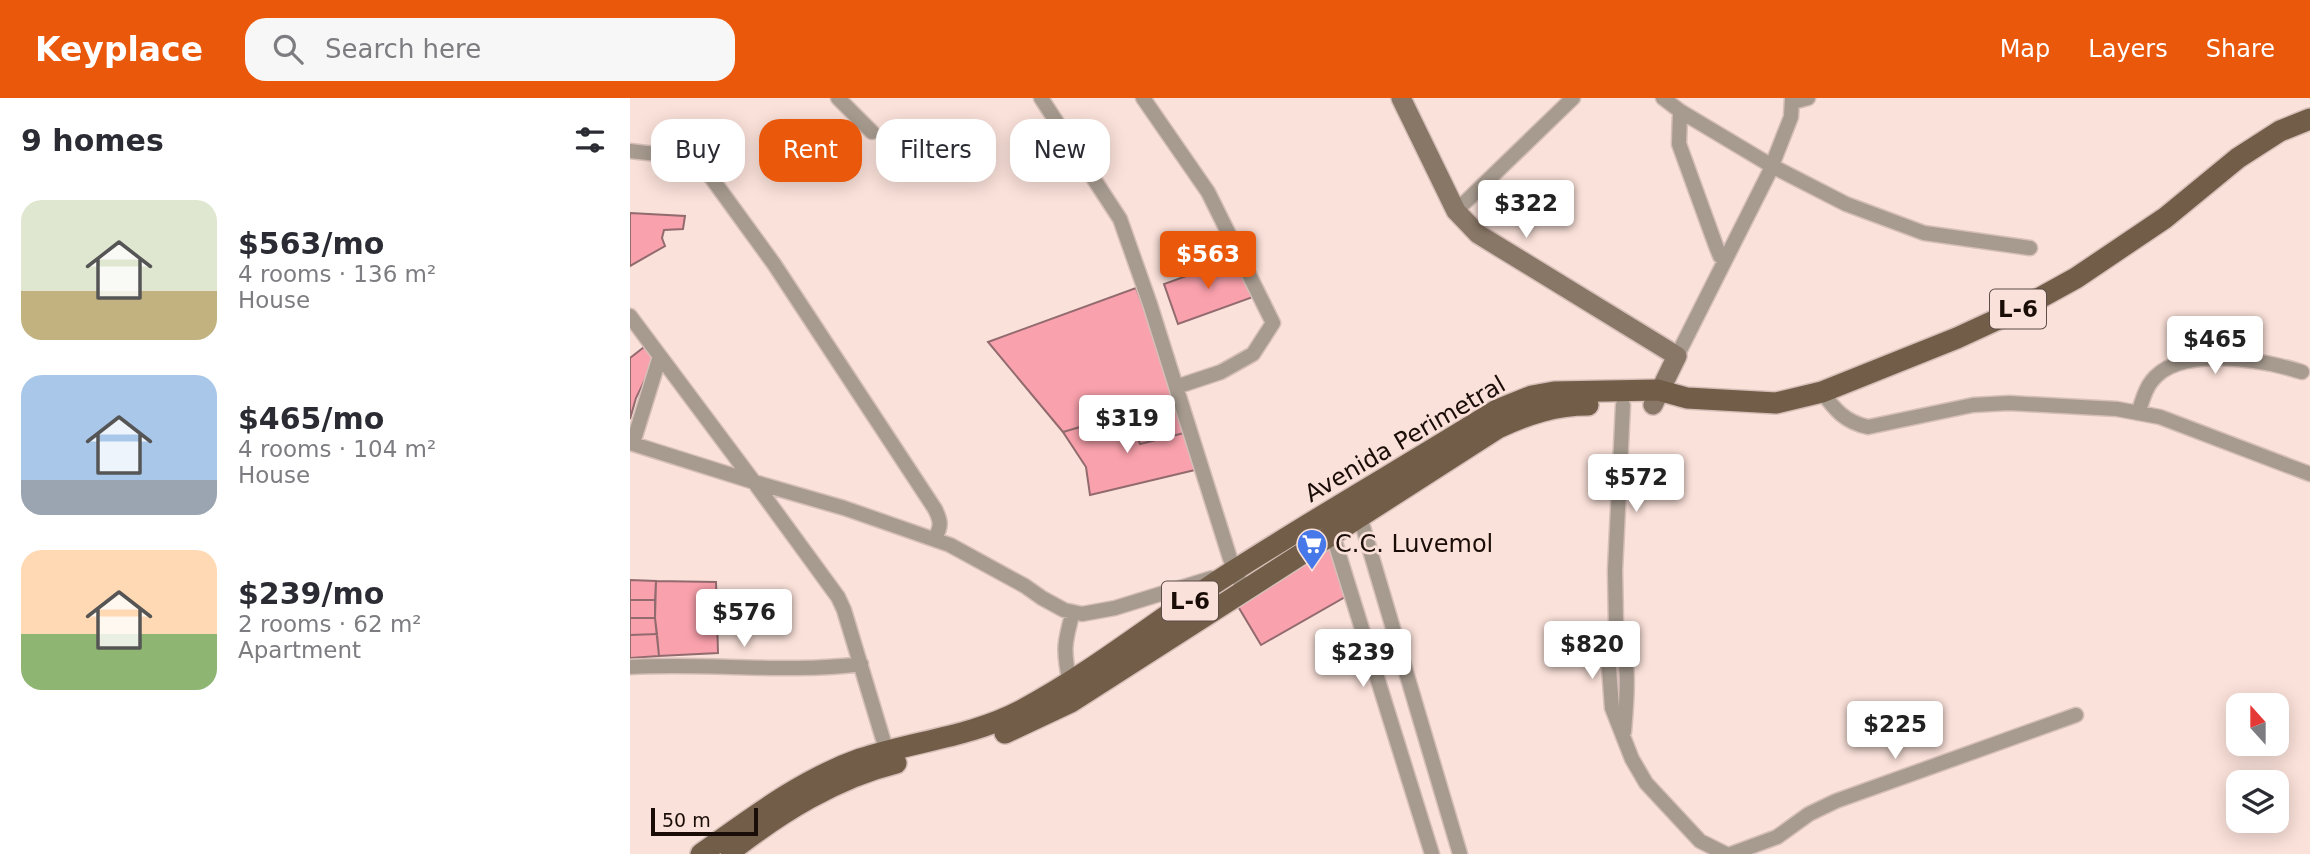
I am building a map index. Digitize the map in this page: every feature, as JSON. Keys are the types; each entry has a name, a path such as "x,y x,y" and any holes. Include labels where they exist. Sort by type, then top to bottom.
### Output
{"main road":[{"name":"L-6","path":"1822,392 1957,338 2020,309 2076,278 2165,218 2238,158 2280,131 2310,119"},
{"name":"Avenida Perimetral","path":"701,854 799,787 858,760 986,740 1071,702 1245,590 1330,525 1497,410 1515,402 1554,392 1776,403 1822,392"},
{"name":"Avenida Perimetral","path":"1358,507 1523,417 1552,407 1623,405 1655,397"},
{"name":"Avenida Perimetral","path":"726,854 798,804 889,757 961,735 1021,710 1070,683 1234,571 1330,525"}],"street":[{"path":"838,98 872,132"},
{"path":"1041,98 1120,219 1234,571 1245,590"},
{"path":"1143,98 1208,192 1273,323 1253,354 1221,372 1176,387"},
{"path":"1401,98 1456,211 1478,234 1677,356"},
{"path":"1456,211 1573,98"},
{"path":"1663,98 1772,166 1846,204 1924,233 2030,248"},
{"path":"1655,397 1772,166 1791,117 1793,100 1808,98"},
{"path":"1680,111 1679,144 1716,246 1725,260"},
{"path":"630,151 687,159 705,169 774,264 934,509 940,520 940,530 934,539"},
{"path":"630,316 838,597 889,757"},
{"path":"660,356 631,443 844,508 950,545 1042,598 1073,612 1082,614 1115,608 1234,571"},
{"path":"2138,413 2151,382 2162,371 2175,364 2207,358 2248,361 2302,372"},
{"path":"1822,392 1841,417 1868,427 1949,408 1985,404 2064,405 2138,413 2160,417 2207,433 2310,474"},
{"path":"1623,405 1615,570 1616,624 1624,641 1626,664 1624,733 1639,772 1700,841 1729,854 1777,837 1809,814 1836,801 2076,715"},
{"path":"1358,507 1460,854"},
{"path":"1330,525 1432,854"},
{"path":"1070,683 1064,658 1064,642 1073,612"},
{"path":"630,667 670,664 802,667 861,664"}],"building":[{"path":"630,213 685,216 683,229 664,230 662,238 665,246 630,266"},
{"path":"1236,258 1253,297 1178,324 1164,284"},
{"path":"1136,288 1153,331 1174,399 1063,432 988,342"},
{"path":"648,344 656,357 636,398 630,419 630,358"},
{"path":"1174,399 1184,433 1140,444 1129,413"},
{"path":"1129,413 1140,444 1184,433 1195,470 1090,495 1086,467 1063,432"},
{"name":"C.C. Luvemol","path":"1329,545 1345,597 1261,645 1236,603"},
{"path":"630,580 656,581 655,600 630,600"},
{"path":"656,581 716,582 718,653 659,656 655,618"},
{"path":"630,600 655,600 655,618 630,618"},
{"path":"630,618 655,618 657,634 630,635"},
{"path":"657,634 659,656 630,658 630,635"}],"place":[{"name":"C.C. Luvemol","path":"1312,571"}]}
